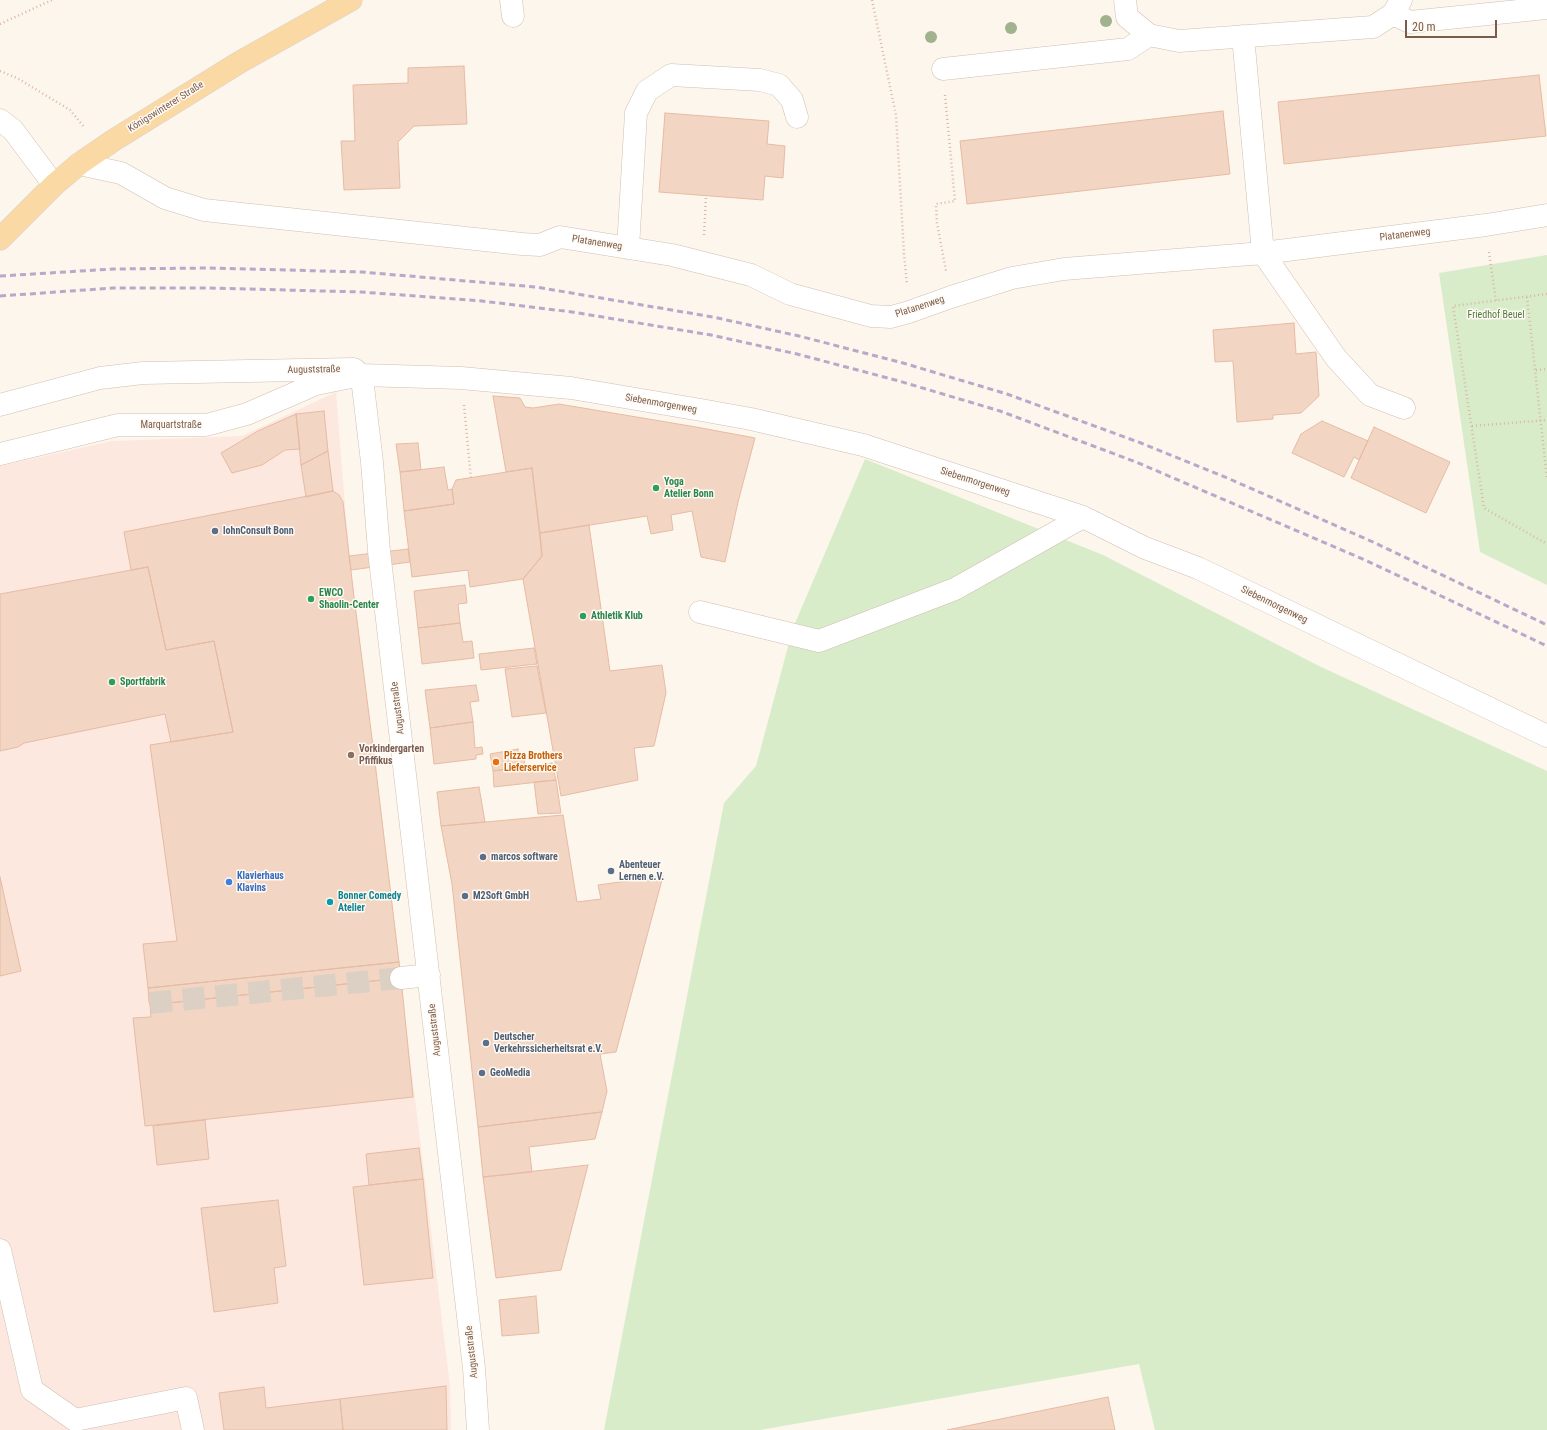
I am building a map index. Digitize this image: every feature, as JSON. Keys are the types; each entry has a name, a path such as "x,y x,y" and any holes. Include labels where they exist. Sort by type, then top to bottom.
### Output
{"main road":[{"name":"Königswinterer Straße","path":"0,239 54,185 79,164 102,148 240,62 351,0"}],"street":[{"path":"1125,0 1127,17 1148,35 1179,41 1373,27 1397,7 1410,22 1547,8"},
{"path":"943,69 1128,49 1148,35"},
{"path":"1243,36 1263,253 1341,363 1370,395 1404,408"},
{"path":"628,248 636,113 647,92 671,75 760,80 779,85 792,100 797,117"},
{"path":"0,120 13,130 54,185"},
{"name":"Platanenweg","path":"79,164 121,173 165,198 204,210 522,244 540,245 560,238 628,248 672,255 751,275 790,294 871,316 890,317 1012,278 1064,269 1263,253 1486,225 1547,215"},
{"name":"Auguststraße","path":"0,405 100,378 143,373 354,369 361,375 474,1374 478,1430"},
{"name":"Siebenmorgenweg","path":"361,375 461,378 571,388 751,419 863,445 1083,517 1145,548 1198,568 1547,736"},
{"name":"Marquartstraße","path":"0,454 118,425 206,425 247,414 316,384 361,375"},
{"path":"700,612 819,641 955,590 1083,517"},
{"path":"401,978 429,975"},
{"path":"0,1250 32,1390 75,1420 186,1398 193,1430"}],"path":[{"path":"0,24 52,0"},
{"path":"872,0 896,115 909,312"},
{"path":"943,69 955,200 936,204 937,223 951,297"},
{"path":"0,71 17,78 70,110 102,148"},
{"path":"704,238 706,196"},
{"path":"1486,225 1496,301"},
{"path":"1547,294 1453,306 1484,508 1547,544"},
{"path":"1527,297 1547,479"},
{"path":"1536,370 1547,369"},
{"path":"461,378 472,479"},
{"path":"1472,426 1547,420"}],"shaded area":[{"path":"336,392 349,556 450,1386 451,1430 0,1430 0,466 112,441 242,436"}],"green space":[{"name":"Friedhof Beuel","path":"1547,255 1547,585 1480,552 1439,273"},
{"path":"865,459 1103,555 1319,666 1547,771 1547,1430 1155,1430 1139,1364 760,1430 604,1430 724,803 756,766 793,628"}],"building":[{"path":"464,66 467,124 414,126 398,142 400,188 344,190 341,141 355,141 353,85 408,83 408,68"},
{"path":"1539,75 1546,136 1284,164 1278,102"},
{"path":"1223,111 1230,174 967,204 960,141"},
{"path":"665,113 769,121 767,144 785,146 783,178 765,176 763,200 659,192"},
{"path":"1294,323 1296,354 1316,352 1319,396 1301,413 1273,415 1273,419 1237,422 1233,361 1215,362 1213,330"},
{"path":"493,396 520,398 525,407 533,408 559,404 755,438 738,502 725,562 701,557 692,511 671,515 673,530 651,534 647,516 540,533 532,468 506,472"},
{"path":"324,411 328,451 301,465 296,414"},
{"path":"296,414 300,449 285,450 262,465 232,473 221,453 258,431"},
{"path":"1322,421 1368,441 1359,460 1354,457 1344,477 1292,453 1301,434"},
{"path":"1374,427 1450,462 1426,513 1351,478"},
{"path":"418,443 421,470 400,472 396,444"},
{"path":"328,451 333,491 306,497 301,465"},
{"path":"444,467 448,490 452,489 454,504 404,511 400,472"},
{"path":"532,468 542,556 523,579 470,587 468,570 412,577 404,511 454,504 452,489 456,480"},
{"path":"333,491 339,495 343,502 399,962 148,988 143,944 177,941 150,745 233,732 214,641 166,650 148,567 131,570 124,532"},
{"path":"589,525 610,671 662,665 666,693 654,746 634,748 638,780 561,796 523,579 542,556 540,533"},
{"path":"408,549 410,562 351,570 349,556"},
{"name":"Sportfabrik","path":"148,567 166,650 214,641 233,732 171,742 165,714 24,743 18,747 0,751 0,594"},
{"path":"465,585 467,603 458,604 460,623 418,628 414,591"},
{"path":"460,623 463,642 472,641 474,658 422,664 418,628"},
{"path":"534,648 537,664 481,670 479,654"},
{"path":"537,666 546,713 512,717 505,669"},
{"path":"476,685 479,701 470,702 473,722 430,728 425,690"},
{"path":"473,722 475,748 482,747 483,754 476,755 476,759 434,764 430,728"},
{"path":"518,749 519,756 524,757 525,766 493,771 490,754"},
{"path":"552,763 556,780 494,787 493,771"},
{"path":"556,780 561,813 538,814 534,782"},
{"path":"479,787 485,822 441,826 437,792"},
{"path":"563,815 577,902 601,899 598,885 663,876 616,1052 600,1054 607,1091 602,1112 478,1127 452,884 441,826"},
{"path":"0,877 21,971 0,976"},
{"path":"399,962 401,978 150,1005 149,1002 148,988"},
{"path":"401,978 413,1097 145,1126 133,1018 151,1017 150,1005"},
{"path":"602,1112 595,1139 529,1147 532,1172 483,1177 478,1127"},
{"path":"205,1120 209,1159 157,1165 153,1126"},
{"path":"419,1148 423,1179 369,1185 366,1154"},
{"path":"588,1165 561,1270 496,1278 483,1177"},
{"path":"423,1179 433,1278 364,1285 353,1187"},
{"path":"278,1200 286,1266 274,1268 278,1303 214,1312 201,1208"},
{"path":"536,1296 539,1333 502,1336 499,1300"},
{"path":"446,1386 447,1430 343,1430 340,1399"},
{"path":"264,1387 266,1408 340,1399 343,1430 224,1430 219,1393"},
{"path":"1108,1397 1115,1430 947,1430"}],"tunnel":[{"path":"150,1003 401,978"}],"railway":[{"path":"0,276 114,269 209,268 362,272 536,287 713,317 799,336 903,363 1007,394 1141,443 1225,477 1373,542 1547,625"},
{"path":"0,296 113,288 208,288 361,292 482,301 572,312 711,335 797,354 899,381 1000,411 1136,462 1365,560 1547,646"}],"place":[{"name":"Yoga Atelier Bonn","path":"656,488"},
{"name":"lohnConsult Bonn","path":"215,531"},
{"name":"EWCO Shaolin-Center","path":"311,599"},
{"name":"Athletik Klub","path":"583,616"},
{"name":"Sportfabrik","path":"112,682"},
{"name":"Vorkindergarten Pfiffikus","path":"351,755"},
{"name":"Pizza Brothers Lieferservice","path":"496,762"},
{"name":"marcos software","path":"483,857"},
{"name":"Abenteuer Lernen e.V.","path":"611,871"},
{"name":"Klavierhaus Klavins","path":"229,882"},
{"name":"M2Soft GmbH","path":"465,896"},
{"name":"Bonner Comedy Atelier","path":"330,902"},
{"name":"Deutscher Verkehrssicherheitsrat e.V.","path":"486,1043"},
{"name":"GeoMedia","path":"482,1073"}]}
